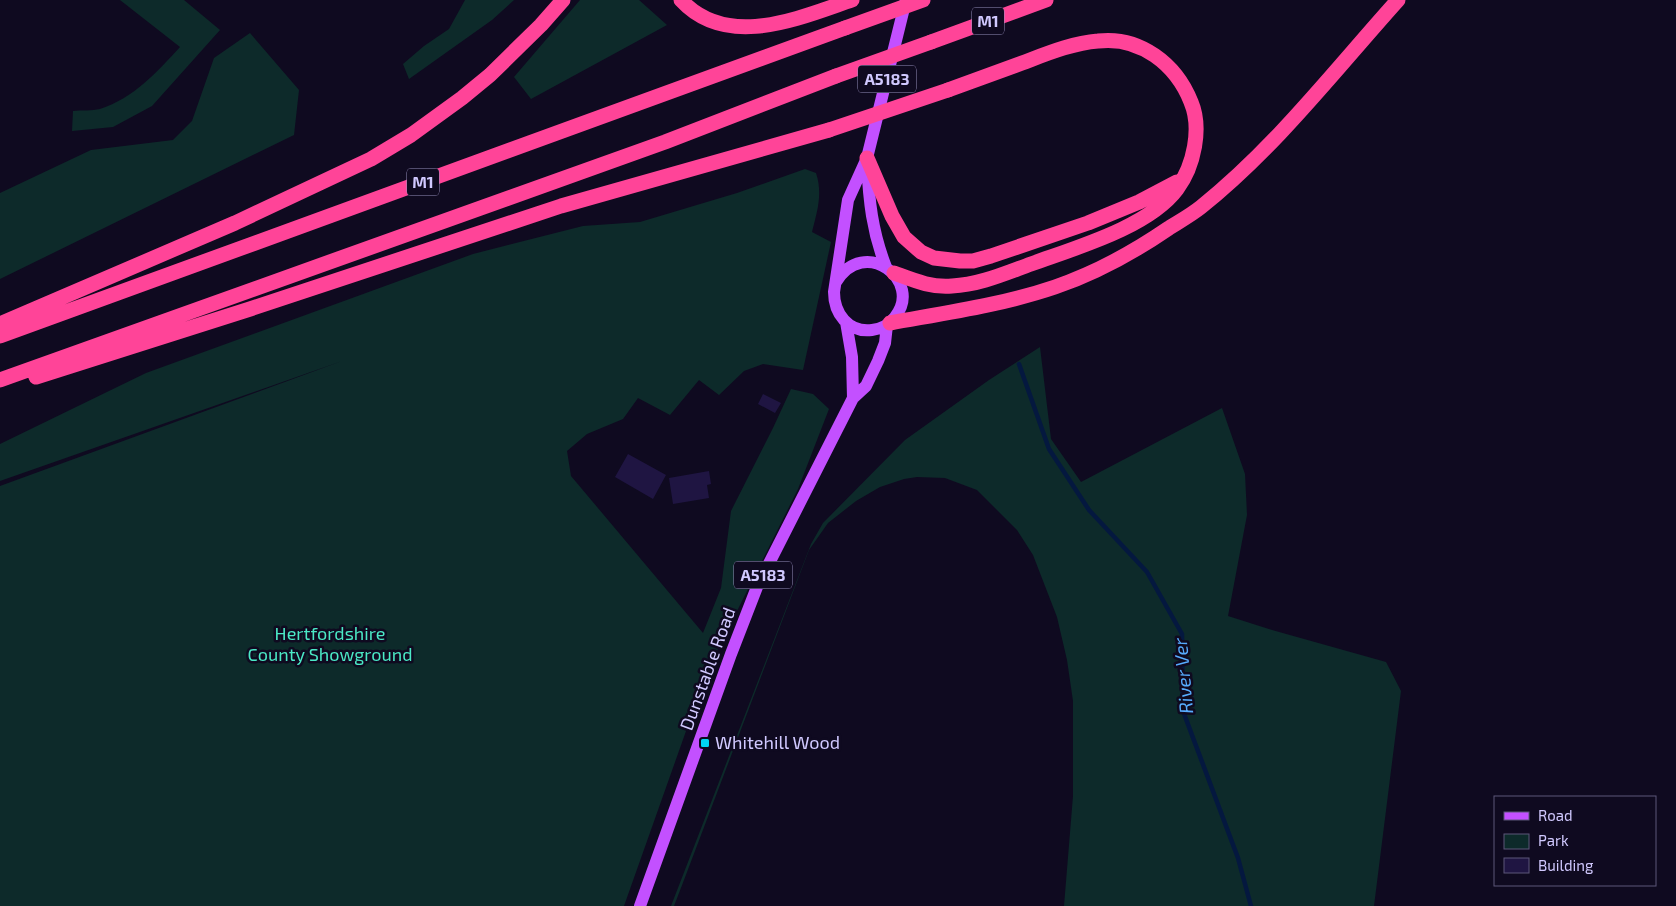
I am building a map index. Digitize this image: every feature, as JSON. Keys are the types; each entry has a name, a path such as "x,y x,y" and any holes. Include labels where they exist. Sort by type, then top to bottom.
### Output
{"highway":[{"path":"0,324 235,223 371,160 411,135 483,81 517,50 563,0"},
{"path":"682,0 694,12 713,22 724,26 741,27 772,24 852,0"},
{"name":"M1","path":"0,336 923,0"},
{"name":"M1","path":"0,380 666,142 836,76 1046,0"},
{"path":"889,324 1006,301 1055,287 1108,265 1152,240 1200,208 1257,156 1398,0"},
{"path":"0,389 561,206 830,130 1040,56 1081,44 1100,40 1136,45 1152,53 1171,69 1186,89 1193,106 1195,124 1194,143 1185,175 1176,190 1164,203 1130,224 1084,245 973,283 950,287 926,285 890,270"},
{"path":"867,158 892,216 904,237 913,246 929,256 960,261 973,261 991,256 1088,223 1156,194 1172,186 1185,175"}],"main road":[{"name":"A5183","path":"836,282 848,200 867,158 906,0"},
{"name":"A5183","path":"867,158 872,222 878,246 890,270"},
{"path":"871,262 890,270 902,290 902,302 898,313 889,324 880,328 865,330 846,322 839,315 835,305 834,292 836,282 846,270 857,264 871,262"},
{"name":"Dunstable Road","path":"846,322 852,357 853,398"},
{"name":"Dunstable Road","path":"640,906 731,654 757,588 853,398 866,386 886,343 889,324"}],"green space":[{"path":"120,0 184,0 220,30 152,106 113,127 72,131 73,111 100,109 124,98 154,75 180,47"},
{"path":"465,0 514,0 492,20 409,79 403,64 424,46 449,29"},
{"path":"580,0 639,0 667,25 531,99 514,77"},
{"path":"250,33 299,90 294,135 0,279 0,193 91,150 173,140 192,121 214,58"},
{"name":"Hertfordshire County Showground","path":"805,169 816,173 819,188 819,203 812,232 831,242 803,370 763,364 744,371 719,395 699,380 670,415 638,398 623,419 587,434 567,451 571,476 703,633 721,588 731,511 791,389 813,394 829,409 798,489 708,669 624,906 0,906 0,486 342,361 0,481 0,444 146,373 473,254 583,226 640,222 737,193"},
{"path":"1040,347 1051,439 1081,482 1222,408 1245,474 1247,515 1228,616 1386,662 1401,691 1374,906 1064,906 1073,796 1073,701 1067,660 1057,617 1033,555 1017,530 977,490 945,478 917,477 880,487 856,501 828,523 809,550 674,906 671,906 811,544 823,523 905,440 989,380"}],"building":[{"path":"763,394 781,403 775,413 758,404"},
{"path":"628,454 666,475 653,499 615,477"},
{"path":"709,471 711,484 707,485 709,498 673,504 669,478"}],"waterway":[{"name":"River Ver","path":"1019,364 1049,449 1089,510 1147,572 1182,634 1183,711 1238,858 1251,906"}],"place":[{"name":"Whitehill Wood","path":"705,743"}]}
